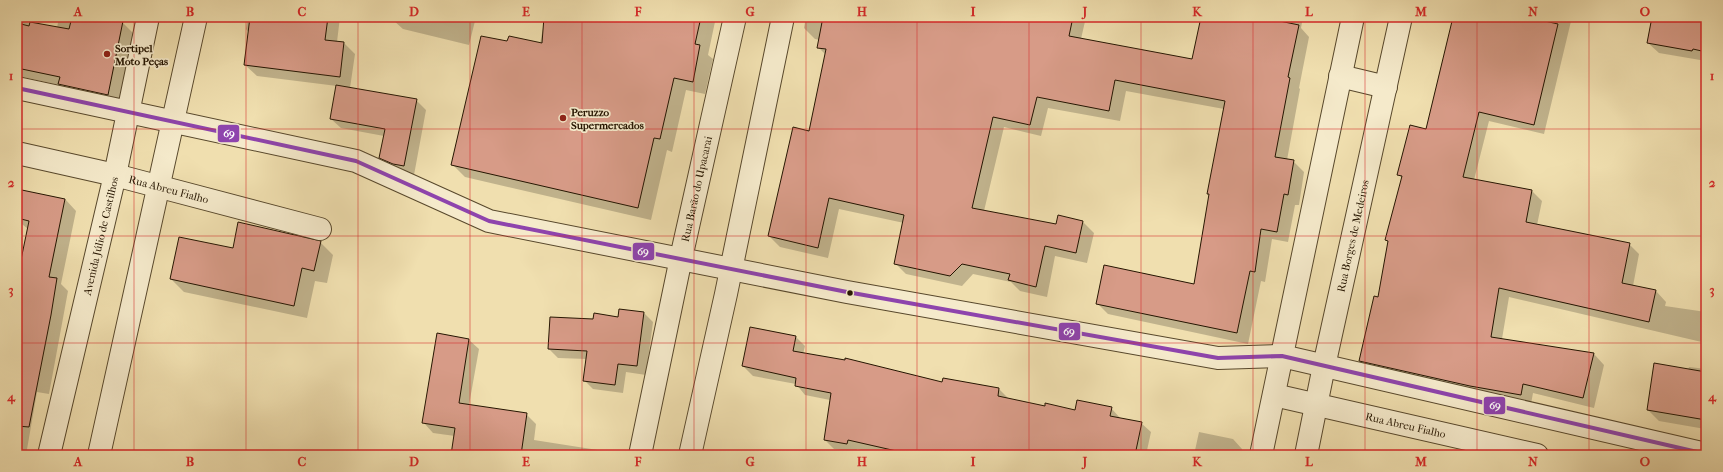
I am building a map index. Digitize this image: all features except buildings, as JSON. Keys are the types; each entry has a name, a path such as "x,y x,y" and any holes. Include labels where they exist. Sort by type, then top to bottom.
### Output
{"street":[{"name":"Avenida Júlio de Castilhos","path":"49,455 115,174 148,17"},
{"path":"99,455 196,17"},
{"name":"Rua Barão do Upacarai","path":"640,455 681,258 735,17"},
{"path":"690,455 731,268 783,17"},
{"path":"1261,455 1353,17"},
{"name":"Rua Borges de Medeiros","path":"1306,455 1324,366 1401,17"},
{"path":"1340,76 1386,87"},
{"path":"17,88 356,161 489,221 847,292 1218,358 1282,356 1706,454"},
{"name":"Rua Abreu Fialho","path":"17,153 115,174 320,229"},
{"name":"Rua Abreu Fialho","path":"1274,395 1537,455"}],"transit line":[{"name":"69","path":"17,88 356,161 489,221 847,292 1218,358 1282,356 1706,454"}],"place":[{"name":"Sortipel Moto Peças","path":"107,54"},
{"name":"Peruzzo Supermercados","path":"563,118"}]}
